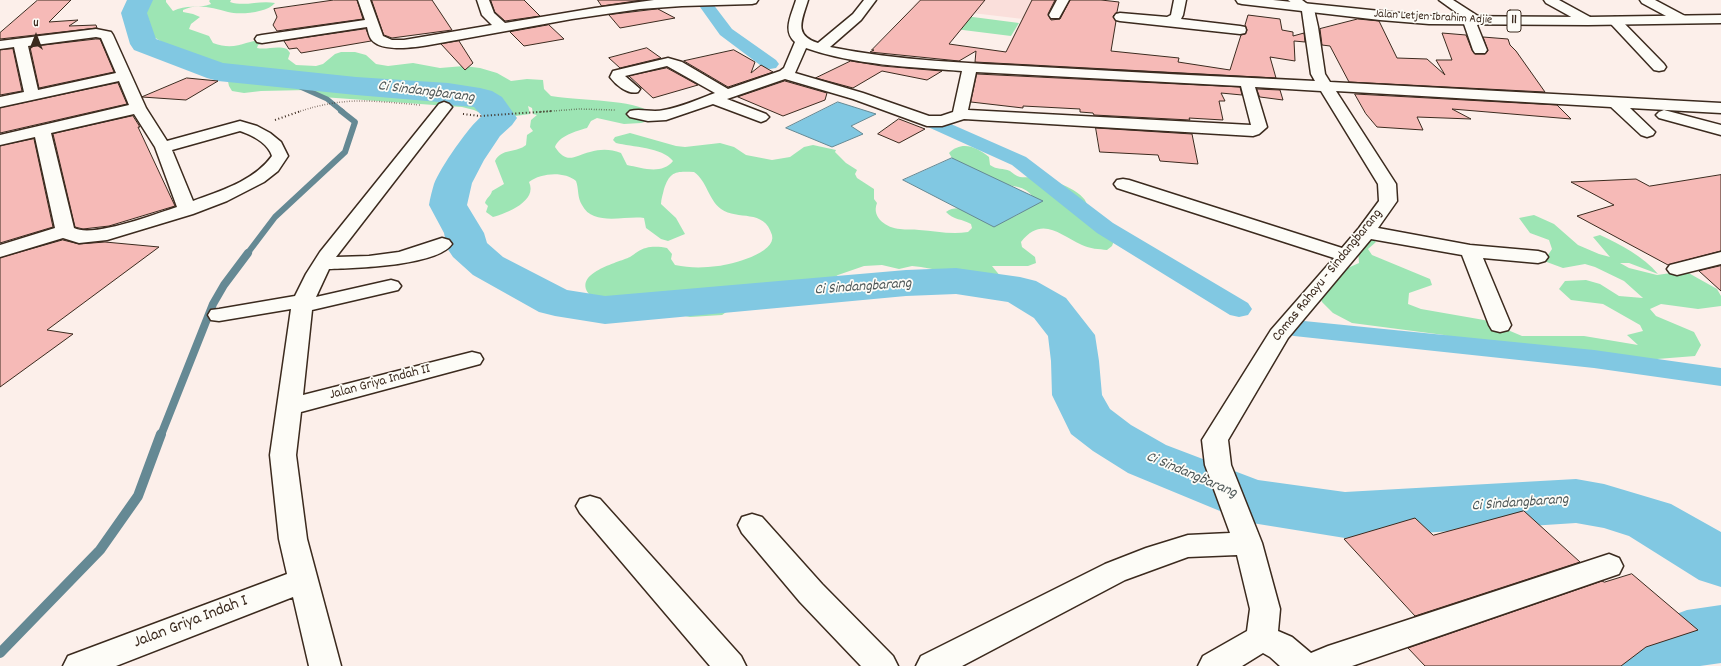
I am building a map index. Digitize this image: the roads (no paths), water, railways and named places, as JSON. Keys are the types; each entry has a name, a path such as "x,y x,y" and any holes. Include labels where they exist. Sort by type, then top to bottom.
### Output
{"street":[{"path":"364,0 371,23 380,41 395,44 431,40 640,5 752,0"},
{"path":"486,0 488,15 503,28"},
{"path":"802,0 795,24 796,37 801,43 819,49 856,56 970,67 1247,83 1324,85 1721,108"},
{"path":"819,49 857,17 870,0"},
{"path":"1055,15 1063,0"},
{"path":"1168,21 1174,19 1177,15 1180,0"},
{"name":"Jalan Letjen Ibrahim Adjie","path":"1242,0 1301,4 1380,16 1473,21 1721,19"},
{"path":"1445,0 1473,21 1480,50"},
{"path":"1550,0 1588,21"},
{"path":"1646,0 1683,20"},
{"name":"Comas Rahayu - Sindangbarang","path":"1262,638 1265,609 1244,534 1218,465 1216,440 1279,335 1345,255 1366,232 1388,201 1387,184 1318,74 1312,27 1301,4"},
{"path":"1120,17 1240,30"},
{"path":"1615,21 1659,67"},
{"path":"262,39 371,23"},
{"path":"0,38 17,39 101,33 106,35 138,108 163,147 187,210"},
{"path":"0,45 17,39"},
{"path":"17,39 32,95"},
{"path":"635,114 648,116 666,115 785,74 790,70 801,43"},
{"path":"633,89 618,77 618,74 668,62 677,65 720,96 761,117"},
{"path":"963,114 960,111 970,67"},
{"path":"785,74 858,96 928,121 942,121 963,114 1254,131 1259,127 1247,83"},
{"path":"0,102 124,76"},
{"path":"1619,103 1721,130"},
{"path":"1619,103 1647,132"},
{"path":"325,666 293,539 283,455 303,304 323,262 348,228 444,107"},
{"path":"0,140 138,108"},
{"path":"0,251 65,231 74,236 98,236 187,210 242,187 263,174 276,162 280,156 279,149 275,145 246,127 233,127 163,147"},
{"path":"42,130 65,231"},
{"path":"1123,184 1345,255"},
{"path":"1366,232 1470,251 1538,257"},
{"path":"323,262 378,262 424,252 442,244"},
{"path":"1470,251 1500,325"},
{"path":"1677,270 1721,258"},
{"path":"219,315 303,304 391,286"},
{"name":"Jalan Griya Indah II","path":"289,407 472,359"},
{"path":"590,506 730,666"},
{"path":"752,525 810,593 882,666"},
{"path":"932,666 1115,572 1156,556 1188,546 1244,534"},
{"path":"1318,666 1328,660 1609,566"},
{"name":"Jalan Griya Indah I","path":"79,666 303,580"},
{"path":"1214,666 1262,638 1281,647 1303,666"}],"water":[{"path":"838,102 876,114 851,126 863,134 832,147 786,128"},
{"path":"952,158 1043,201 994,227 903,180"}],"waterway":[{"name":"Ci Sindangbarang","path":"140,0 134,13 144,44 218,72 356,86 448,93 450,95 474,96 485,100 490,104 500,118 487,129 466,160 453,183 448,205 464,233 468,248 488,266 555,302 605,310 906,283 956,281 1020,290 1050,308 1071,335 1075,361 1077,395 1090,421 1112,438 1147,459 1252,501 1345,515 1576,501 1604,506 1650,520 1721,562"},
{"path":"708,7 726,32 770,64"},
{"path":"278,77 327,99 343,112"},
{"path":"247,254 275,217 345,152 355,122 341,111"},
{"path":"935,123 1019,161 1105,228 1239,309"},
{"path":"161,435 213,304 224,285 248,253"},
{"path":"1294,328 1594,359 1721,377"},
{"path":"0,653 100,550 138,496 161,434"},
{"name":"Ci Sindangbarang","path":"1632,666 1687,639 1721,634"}]}
